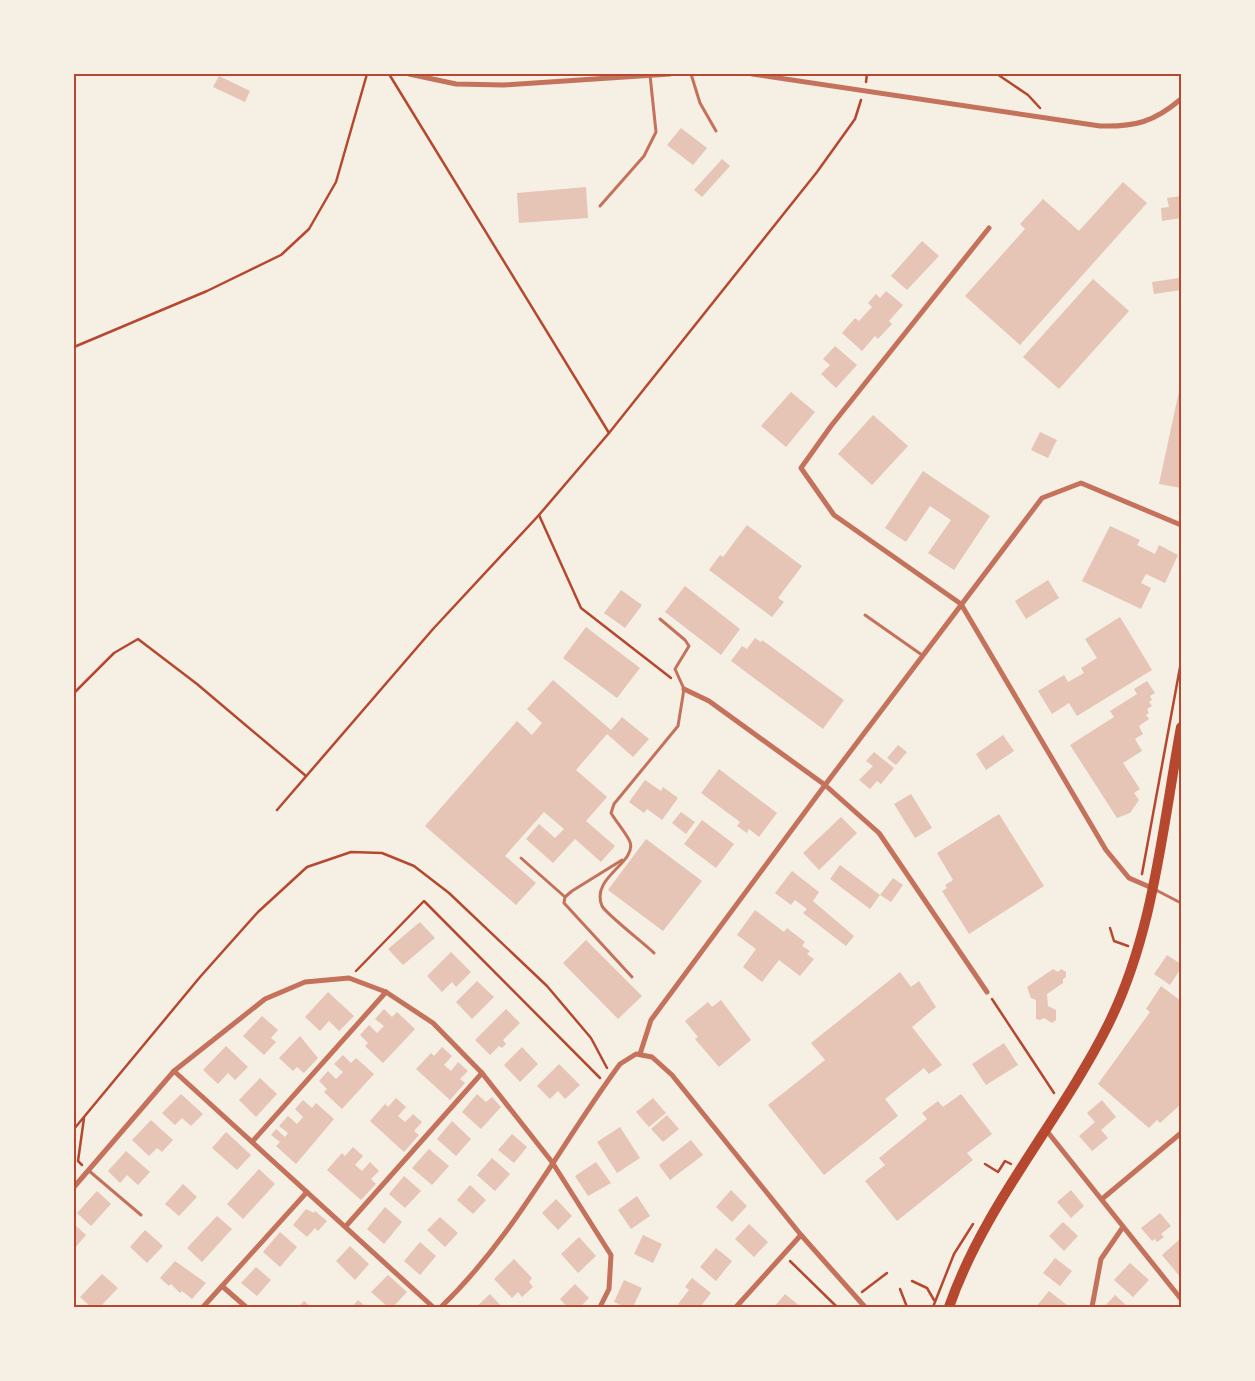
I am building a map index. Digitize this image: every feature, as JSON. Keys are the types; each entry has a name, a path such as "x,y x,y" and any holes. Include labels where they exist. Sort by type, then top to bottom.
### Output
{"main road":[{"path":"949,1307 978,1242 1106,1029 1125,989 1141,943 1153,888 1181,727"}],"street":[{"path":"409,74 456,84 504,85 670,74"},
{"path":"752,74 864,89 1100,126 1144,123 1167,111 1181,99"},
{"path":"989,228 830,426 802,468 834,516 961,604 1106,850 1129,878 1153,888"},
{"path":"640,1054 651,1020 922,655 1042,498 1081,484 1181,525"},
{"path":"684,689 709,701 825,785 879,833 987,992"},
{"path":"74,1187 87,1169 174,1071 265,999 305,982 349,978 386,992 433,1023 482,1073 552,1162 611,1255 609,1289 600,1307"},
{"path":"252,1142 386,992"},
{"path":"441,1307 493,1251 552,1162 625,1058 640,1054 656,1060 672,1075 801,1235 865,1307"},
{"path":"174,1071 433,1307"},
{"path":"346,1226 482,1073"},
{"path":"1046,1130 1181,1299"},
{"path":"1102,1199 1181,1133"},
{"path":"203,1307 307,1192"},
{"path":"1092,1307 1101,1260 1124,1227"},
{"path":"736,1307 801,1235"},
{"path":"222,1286 246,1307"}],"lane":[{"path":"600,206 644,156 656,132 650,74"},
{"path":"691,74 700,103 716,131"},
{"path":"865,615 922,655"},
{"path":"654,953 603,907 601,895 604,883 626,858 630,850 630,842 611,813 614,804 678,726 684,689 675,669 688,650 689,644 660,619"},
{"path":"521,858 565,897"},
{"path":"626,858 585,882 565,897 564,903 632,977"},
{"path":"1153,888 1181,903"},
{"path":"87,1169 141,1215"}],"path":[{"path":"74,347 207,291 281,255 309,229 336,182 367,74"},
{"path":"389,74 608,433"},
{"path":"997,74 1028,95 1051,119"},
{"path":"277,810 433,629 539,515 608,433 816,172 855,118 864,89"},
{"path":"539,515 581,608 684,689"},
{"path":"74,693 114,653 138,639 197,684 306,776"},
{"path":"1140,883 1164,744 1181,662"},
{"path":"74,1129 200,977 258,912 307,867 351,852 382,853 414,866 449,893 547,986 591,1038 611,1076"},
{"path":"349,978 424,902 606,1084"},
{"path":"1110,928 1114,941 1130,946"},
{"path":"1126,955 1132,939"},
{"path":"987,992 1054,1093"},
{"path":"1050,1100 1060,1085"},
{"path":"85,1116 78,1162 87,1169"},
{"path":"1006,1172 1015,1156"},
{"path":"985,1164 998,1172 1005,1161 1011,1164"},
{"path":"933,1307 954,1254 975,1221"},
{"path":"783,1255 837,1307"},
{"path":"855,1297 887,1273"},
{"path":"912,1280 927,1288 935,1300"},
{"path":"900,1289 907,1307"}],"building":[{"path":"219,76 250,91 245,102 213,87"},
{"path":"681,128 707,148 693,165 667,145"},
{"path":"722,159 730,166 702,197 694,190"},
{"path":"1123,182 1147,203 1020,345 965,296 1025,229 1020,224 1043,199 1079,231"},
{"path":"586,187 588,218 519,223 517,193"},
{"path":"1181,196 1181,218 1162,221 1161,208 1169,207 1167,198"},
{"path":"922,241 939,256 907,290 891,276"},
{"path":"1179,278 1181,290 1154,294 1152,282"},
{"path":"1093,279 1129,311 1059,389 1023,357"},
{"path":"886,291 903,305 889,321 892,324 878,339 875,336 862,351 842,333 855,318 859,321 872,307 868,303 876,294 880,298"},
{"path":"835,346 857,365 836,388 821,374 830,365 823,359"},
{"path":"1181,382 1181,488 1159,484"},
{"path":"791,392 815,412 786,447 761,426"},
{"path":"873,415 908,446 872,485 838,454"},
{"path":"1040,432 1057,440 1048,458 1031,450"},
{"path":"923,471 990,516 954,570 928,553 951,520 930,506 906,542 885,528"},
{"path":"747,525 802,566 778,598 784,602 772,617 709,570 720,555 723,557"},
{"path":"1110,526 1140,540 1137,545 1155,554 1159,545 1178,555 1165,583 1146,574 1141,583 1151,588 1141,609 1082,581"},
{"path":"1048,580 1059,598 1026,619 1015,601"},
{"path":"685,586 740,629 721,655 665,612"},
{"path":"621,590 642,605 625,628 604,613"},
{"path":"1120,617 1152,670 1077,716 1069,703 1052,714 1038,691 1064,675 1068,682 1084,673 1081,668 1097,658 1085,639"},
{"path":"586,627 640,668 617,698 563,658"},
{"path":"755,638 761,642 762,640 844,700 823,729 731,661 742,646 747,649"},
{"path":"553,680 611,730 622,717 649,739 633,757 607,734 576,770 607,797 586,821 615,846 601,862 575,839 553,863 526,839 539,824 555,838 564,829 544,812 505,856 536,883 516,905 425,826 517,721 532,735 542,723 527,709"},
{"path":"1147,681 1155,693 1150,696 1152,700 1149,702 1152,706 1147,709 1149,713 1146,715 1149,719 1139,726 1143,734 1135,739 1142,751 1123,763 1140,789 1134,793 1139,800 1130,813 1117,818 1070,745 1114,717 1110,711 1137,694 1134,689"},
{"path":"1003,735 1014,751 986,770 976,754"},
{"path":"898,745 907,752 896,765 887,758"},
{"path":"874,752 894,768 881,784 877,781 870,789 859,780 873,766 866,761"},
{"path":"719,769 777,813 759,837 749,829 747,833 737,826 740,822 701,793"},
{"path":"645,780 661,791 663,787 678,798 662,820 647,809 644,813 629,802"},
{"path":"911,794 932,828 915,838 894,804"},
{"path":"681,812 695,822 686,834 672,823"},
{"path":"999,814 1044,886 969,934 942,891 947,888 945,885 953,880 937,853"},
{"path":"841,817 857,833 819,870 803,853"},
{"path":"702,820 734,844 716,868 684,844"},
{"path":"646,839 702,881 663,931 608,890"},
{"path":"840,865 880,895 870,909 830,879"},
{"path":"792,871 819,892 813,901 854,936 846,946 803,913 807,909 795,900 791,905 775,893"},
{"path":"893,878 903,885 891,902 880,895"},
{"path":"755,910 784,932 787,928 805,942 802,946 810,951 807,954 814,959 800,976 779,960 762,982 743,967 756,949 737,935"},
{"path":"420,922 435,938 403,965 388,949"},
{"path":"586,940 642,996 618,1019 563,963"},
{"path":"451,952 471,972 456,987 452,982 442,992 427,976"},
{"path":"1167,955 1181,964 1181,968 1170,985 1154,974"},
{"path":"1053,969 1058,972 1061,969 1066,972 1066,977 1063,979 1063,983 1047,994 1048,1006 1056,1010 1056,1020 1052,1023 1044,1018 1036,1019 1036,1000 1031,998 1027,987"},
{"path":"900,972 911,987 919,981 936,1007 912,1027 942,1065 929,1074 924,1068 885,1099 898,1116 824,1175 768,1105 825,1060 811,1043"},
{"path":"477,981 494,997 472,1019 456,1002"},
{"path":"1161,986 1181,1001 1181,1104 1160,1123 1157,1120 1149,1128 1098,1084 1150,1012 1146,1009"},
{"path":"328,992 354,1016 339,1031 329,1021 320,1031 305,1017"},
{"path":"721,1000 751,1040 719,1067 695,1039 698,1037 685,1021 708,1002 712,1007"},
{"path":"384,1009 392,1017 397,1012 415,1029 383,1063 365,1046 368,1043 360,1035 369,1025 377,1033 384,1026 375,1019"},
{"path":"506,1009 520,1023 503,1040 506,1044 502,1048 499,1046 490,1055 475,1040"},
{"path":"262,1016 278,1030 271,1038 276,1042 264,1055 243,1036"},
{"path":"300,1036 318,1058 304,1073 297,1067 293,1071 279,1058"},
{"path":"1004,1043 1018,1065 986,1085 972,1064"},
{"path":"226,1046 248,1067 235,1080 228,1073 218,1084 203,1070"},
{"path":"442,1047 452,1056 444,1065 451,1071 458,1062 468,1071 460,1079 465,1083 450,1100 416,1069 431,1053 434,1056"},
{"path":"522,1047 538,1064 520,1082 504,1065"},
{"path":"343,1055 351,1063 356,1058 374,1074 342,1109 324,1092 327,1089 319,1081 328,1071 336,1079 343,1072 334,1064"},
{"path":"559,1064 580,1085 565,1099 558,1091 550,1099 537,1086"},
{"path":"260,1078 277,1094 256,1117 239,1100"},
{"path":"181,1094 203,1114 191,1126 182,1118 175,1125 162,1113"},
{"path":"477,1094 486,1102 492,1097 501,1107 481,1129 462,1112"},
{"path":"961,1094 992,1134 967,1153 973,1160 897,1221 865,1181 885,1165 879,1158 927,1119 922,1113 938,1101 943,1107"},
{"path":"396,1098 406,1107 398,1116 405,1122 413,1114 422,1122 414,1131 419,1135 404,1152 370,1121 385,1104 388,1107"},
{"path":"653,1098 666,1113 649,1127 636,1112"},
{"path":"303,1100 312,1108 316,1103 334,1119 296,1164 276,1146 280,1142 271,1135 276,1129 285,1137 288,1133 279,1126 288,1116 297,1124 303,1117 295,1109"},
{"path":"1102,1100 1116,1117 1101,1130 1108,1138 1092,1151 1079,1136 1095,1122 1087,1113"},
{"path":"667,1115 679,1129 663,1142 651,1129"},
{"path":"151,1120 173,1140 162,1152 157,1148 149,1156 132,1140"},
{"path":"452,1121 471,1139 456,1156 437,1139"},
{"path":"620,1127 640,1158 617,1173 597,1142"},
{"path":"226,1132 251,1155 237,1170 212,1148"},
{"path":"512,1134 527,1147 514,1163 498,1150"},
{"path":"691,1140 703,1155 670,1180 659,1165"},
{"path":"353,1147 363,1156 355,1165 362,1171 370,1162 379,1171 371,1179 376,1184 361,1200 327,1170 342,1153 345,1156"},
{"path":"429,1149 449,1166 432,1185 412,1168"},
{"path":"126,1151 150,1172 138,1185 127,1175 120,1183 108,1171"},
{"path":"492,1158 510,1174 495,1191 477,1175"},
{"path":"596,1162 611,1183 588,1196 575,1176"},
{"path":"259,1169 275,1184 243,1219 227,1204"},
{"path":"404,1176 421,1191 405,1208 389,1194"},
{"path":"183,1184 197,1197 179,1216 165,1204"},
{"path":"470,1185 486,1200 473,1214 457,1200"},
{"path":"731,1190 747,1206 732,1222 716,1207"},
{"path":"1071,1190 1084,1206 1071,1218 1057,1202"},
{"path":"97,1191 111,1204 91,1226 77,1213"},
{"path":"637,1196 650,1216 631,1229 618,1210"},
{"path":"556,1199 572,1216 558,1230 542,1213"},
{"path":"385,1207 402,1222 384,1244 367,1229"},
{"path":"306,1209 314,1213 315,1211 327,1221 318,1231 315,1228 307,1237 293,1225"},
{"path":"1160,1213 1171,1226 1161,1234 1164,1237 1157,1242 1155,1239 1152,1241 1141,1228"},
{"path":"217,1216 232,1229 202,1262 187,1248"},
{"path":"440,1217 458,1233 445,1247 427,1230"},
{"path":"1063,1222 1078,1236 1064,1251 1049,1236"},
{"path":"74,1224 86,1235 74,1249"},
{"path":"749,1224 768,1242 754,1257 735,1239"},
{"path":"145,1230 163,1246 147,1263 130,1247"},
{"path":"280,1232 297,1247 280,1267 263,1252"},
{"path":"643,1235 662,1244 653,1263 634,1254"},
{"path":"579,1237 596,1256 578,1273 561,1254"},
{"path":"1180,1239 1181,1241 1181,1278 1162,1255"},
{"path":"420,1242 436,1256 420,1275 404,1261"},
{"path":"350,1246 369,1264 355,1280 336,1261"},
{"path":"716,1248 732,1261 716,1281 700,1267"},
{"path":"1055,1258 1072,1271 1060,1286 1043,1273"},
{"path":"514,1259 532,1278 529,1282 533,1287 522,1297 518,1292 512,1298 494,1279"},
{"path":"175,1261 206,1283 192,1299 182,1291 180,1293 171,1284 169,1286 160,1278"},
{"path":"1130,1263 1149,1280 1133,1297 1114,1280"},
{"path":"256,1267 271,1280 257,1296 241,1283"},
{"path":"102,1274 118,1288 100,1307 91,1307 80,1297"},
{"path":"388,1275 407,1292 393,1307 388,1307 371,1292"},
{"path":"692,1278 711,1293 700,1307 681,1307 678,1304 689,1290 685,1287"},
{"path":"624,1280 642,1288 633,1307 625,1307 614,1302"},
{"path":"575,1284 589,1298 580,1307 567,1307 560,1299"},
{"path":"1049,1291 1067,1305 1065,1307 1036,1307"},
{"path":"490,1294 502,1307 476,1307"},
{"path":"785,1294 801,1307 774,1307"},
{"path":"1115,1295 1128,1307 1104,1307"},
{"path":"358,1300 366,1307 352,1307"},
{"path":"304,1301 311,1307 298,1307"}]}
